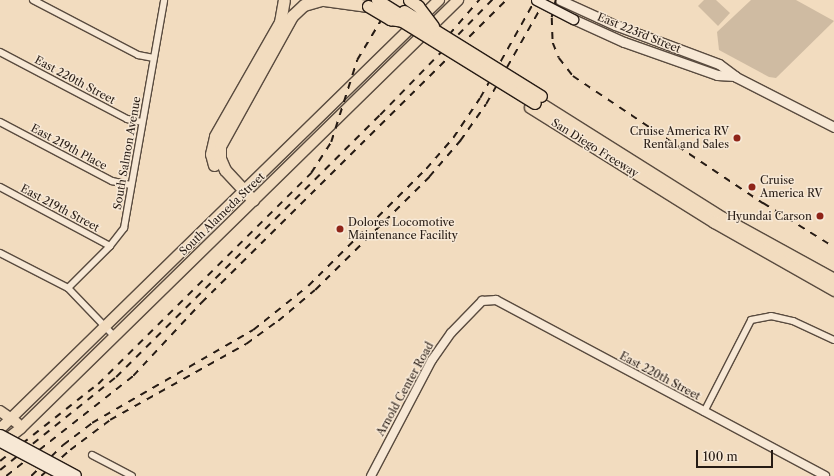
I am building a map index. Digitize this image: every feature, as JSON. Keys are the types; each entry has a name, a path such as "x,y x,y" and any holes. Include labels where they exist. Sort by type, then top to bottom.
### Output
{"highway":[{"path":"251,202 216,169 211,154 213,143 280,22 284,0"},
{"path":"241,192 225,170 220,158 220,146 292,16 304,5 326,0 368,2 536,102 728,224 834,284"},
{"name":"San Diego Freeway","path":"387,0 438,33 536,102 720,226 834,290"},
{"path":"409,0 418,6 438,33"},
{"path":"368,2 390,20 402,21 723,218 834,279"},
{"name":"San Diego Freeway","path":"536,102 834,273"}],"main road":[{"name":"South Alameda Street","path":"0,429 13,419 241,192 440,0"},
{"name":"South Alameda Street","path":"0,443 21,428 458,0"},
{"name":"East 223rd Street","path":"536,0 573,19 624,42 717,75 736,76"},
{"name":"East 223rd Street","path":"560,0 578,9 719,64 736,76 834,127"},
{"path":"0,411 13,419 21,428"},
{"path":"0,434 77,475"},
{"path":"0,443 64,476"}],"street":[{"path":"33,0 138,55 154,58"},
{"name":"South Salmon Avenue","path":"68,288 110,246 124,228 164,0"},
{"name":"East 220th Street","path":"0,52 127,119 142,122"},
{"name":"East 219th Place","path":"0,122 112,181 131,185"},
{"name":"East 219th Street","path":"0,187 110,246"},
{"path":"0,253 68,288 114,336"},
{"name":"East 220th Street","path":"482,301 496,300 825,476"},
{"name":"Arnold Center Road","path":"371,476 432,360 451,333 482,301"},
{"path":"704,412 751,320 771,316 793,321 834,340"},
{"path":"92,455 132,476"}],"shaded area":[{"path":"704,0 716,0 730,13 718,26 698,6"},
{"path":"751,0 796,0 834,21 776,78 769,77 719,50 717,32"}],"railway":[{"path":"0,461 98,384 311,173 331,142 357,60 393,0"},
{"path":"440,45 479,0"},
{"path":"0,470 116,377 380,115 492,0"},
{"path":"6,476 133,376 201,303 506,0"},
{"path":"31,476 63,445 92,423 253,330 308,286 426,169 453,138 480,98 535,0"},
{"path":"41,476 70,450 110,420 246,344 278,321 315,290 429,177 460,141 486,104 545,0"},
{"path":"556,0 552,18 553,43 559,58 573,76 763,203 834,247"}],"place":[{"name":"Cruise America RV Rental and Sales","path":"737,138"},
{"name":"Cruise America RV","path":"752,187"},
{"name":"Hyundai Carson","path":"820,216"},
{"name":"Dolores Locomotive Maintenance Facility","path":"340,229"}]}
